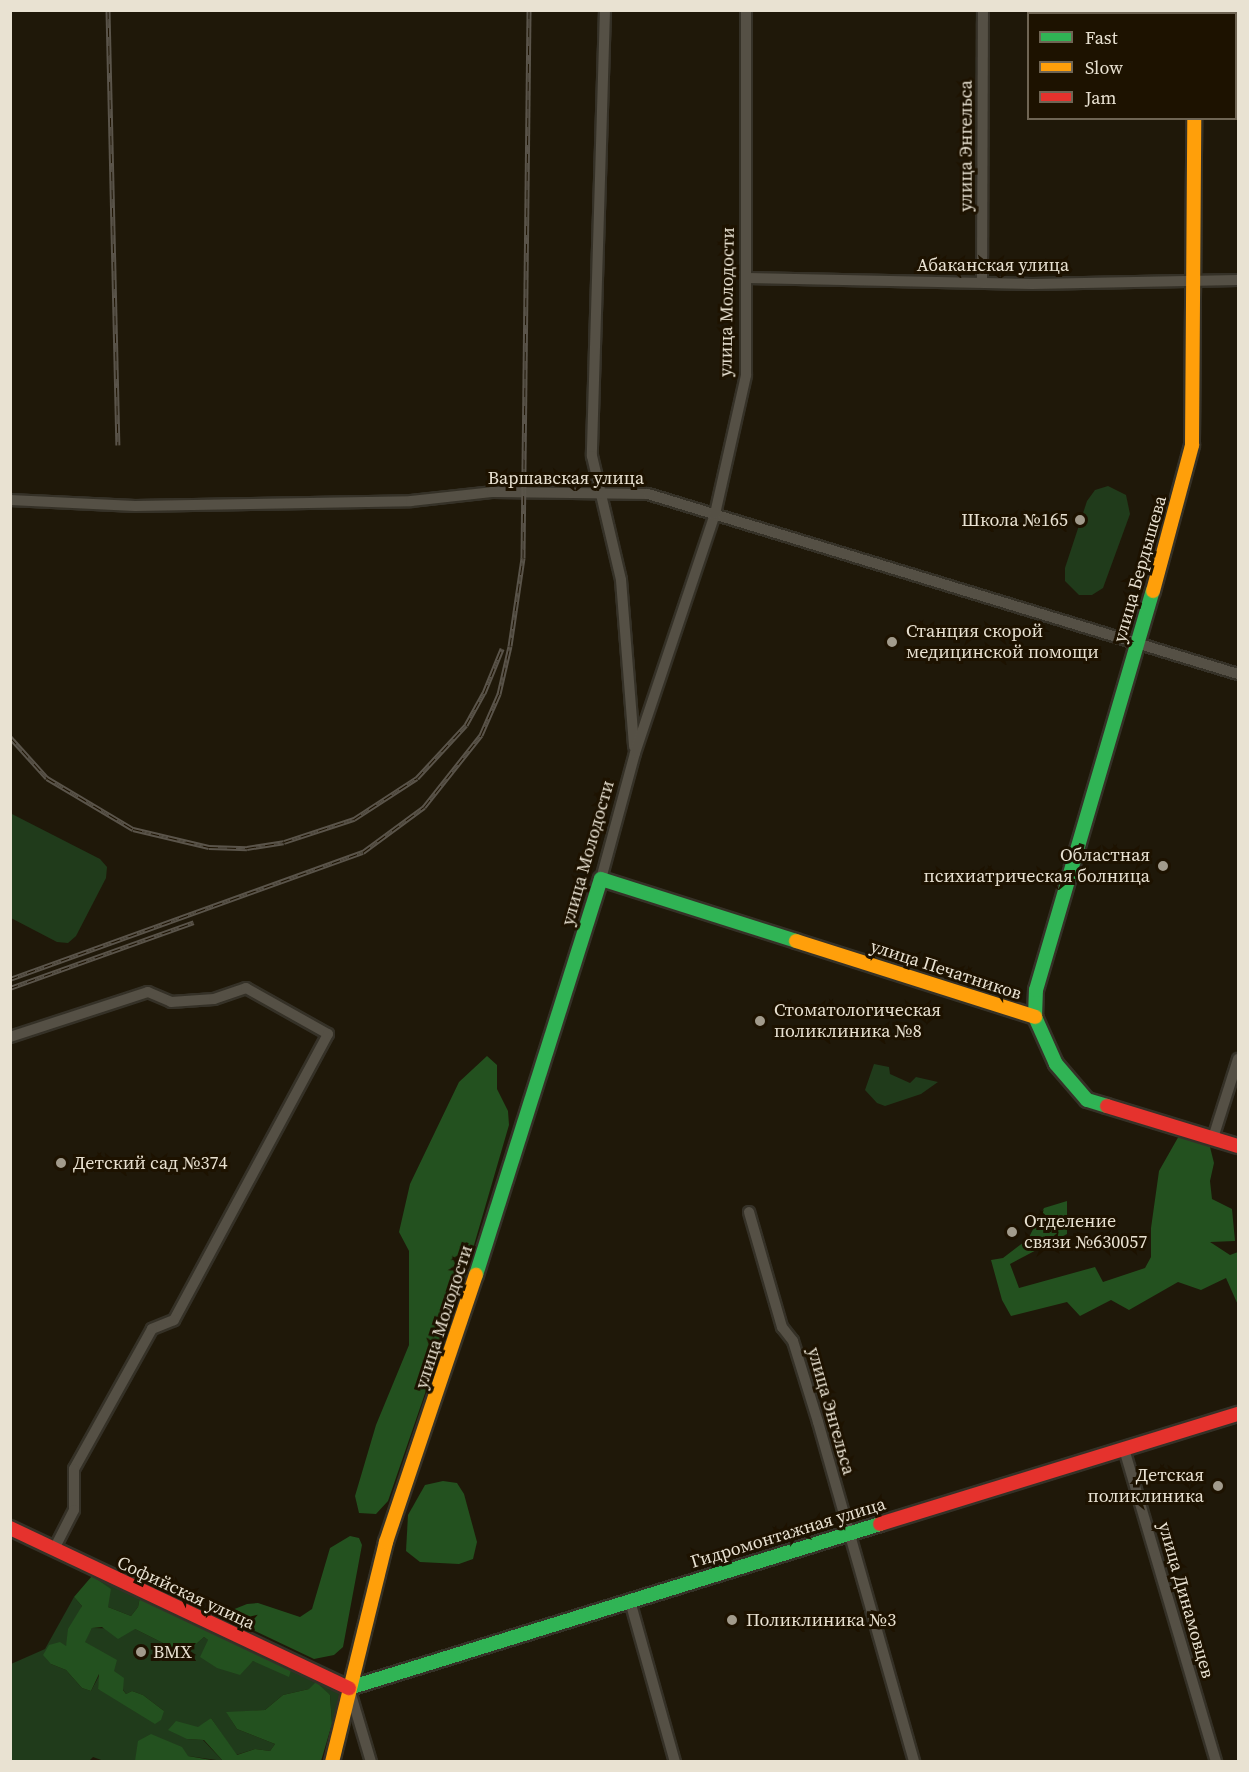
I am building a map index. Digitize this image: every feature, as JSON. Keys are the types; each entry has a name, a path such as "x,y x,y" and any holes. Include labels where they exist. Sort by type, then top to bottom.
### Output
{"street":[{"path":"605,10 592,456 598,490 621,580 635,753"},
{"name":"улица Молодости","path":"332,1761 348,1688 386,1542 445,1374 601,879 635,753 715,514 746,375 748,278 746,10"},
{"name":"улица Энгельса","path":"982,282 983,10"},
{"name":"улица Бердышева","path":"1035,1017 1036,990 1072,860 1138,645 1192,445 1194,120"},
{"name":"Абаканская улица","path":"748,278 982,282 1239,280"},
{"name":"Варшавская улица","path":"10,500 135,506 411,501 492,492 598,490 648,494 939,579 1138,645 1239,674"},
{"name":"улица Печатников","path":"601,879 1035,1017 1043,1042 1056,1064 1087,1100 1239,1146"},
{"path":"10,1037 148,992 171,1002 214,999 246,988 328,1034 174,1320 152,1329 74,1469 74,1510 54,1550"},
{"path":"1213,1138 1239,1059"},
{"name":"улица Энгельса","path":"749,1212 782,1327 793,1341 800,1364 914,1761"},
{"name":"Гидромонтажная улица","path":"348,1688 848,1532 1239,1414"},
{"name":"улица Динамовцев","path":"1124,1449 1216,1761"},
{"name":"Софийская улица","path":"10,1528 348,1688"},
{"path":"630,1601 675,1761"},
{"path":"348,1688 370,1761"}],"green space":[{"path":"1108,486 1126,495 1130,514 1103,588 1092,595 1079,595 1065,581 1065,568 1087,501 1095,490"},
{"path":"10,813 100,859 107,867 106,878 76,936 68,943 57,942 11,918"},
{"path":"487,1056 497,1065 497,1089 508,1111 509,1125 463,1283 388,1501 376,1514 359,1513 355,1496 376,1425 409,1345 409,1251 399,1232 410,1184 459,1082"},
{"path":"874,1064 889,1067 890,1074 910,1083 916,1077 938,1082 921,1094 885,1106 877,1103 865,1090"},
{"path":"1180,1134 1194,1136 1210,1147 1214,1163 1210,1181 1212,1199 1232,1209 1235,1241 1210,1242 1230,1255 1238,1252 1238,1305 1226,1278 1201,1290 1178,1282 1129,1310 1111,1300 1080,1316 1067,1302 1011,1316 1002,1300 991,1260 1003,1258 1028,1239 1044,1208 1067,1201 1067,1234 1010,1264 1019,1288 1095,1267 1103,1282 1145,1268 1151,1257 1151,1228 1159,1171"},
{"path":"443,1481 457,1483 464,1494 477,1542 473,1559 459,1564 420,1562 406,1551 408,1515 425,1485"},
{"path":"350,1536 359,1538 362,1545 343,1647 334,1655 314,1659 234,1621 232,1610 247,1604 258,1603 300,1617 312,1609 330,1548"},
{"path":"92,1576 141,1592 138,1607 131,1616 108,1607"},
{"path":"92,1576 111,1589 108,1607 131,1616 138,1607 141,1592 285,1664 291,1670 289,1677 253,1661 240,1675 217,1668 200,1657 208,1640 204,1637 185,1654 135,1629 118,1639 102,1627 92,1628 85,1642 117,1660 114,1671 124,1678 123,1690 126,1694 132,1691 143,1695 164,1711 161,1720 155,1724 98,1689 99,1674 91,1691 82,1688 66,1670 51,1664 43,1655 49,1645 60,1642 66,1646 68,1629 82,1606 74,1597"},
{"path":"74,1597 82,1606 66,1646 51,1664 66,1670 82,1688 91,1691 100,1674 98,1689 164,1711 143,1695 132,1691 126,1694 96,1649 84,1642 92,1628 135,1629 185,1654 204,1637 245,1667 253,1661 285,1664 338,1688 341,1697 332,1724 330,1695 309,1689 283,1695 265,1710 227,1713 237,1729 275,1744 270,1751 255,1749 236,1755 211,1718 187,1739 203,1740 223,1761 188,1756 135,1761 104,1761 93,1757 89,1761 11,1762 11,1664 45,1649"},
{"path":"316,1682 330,1695 332,1724 321,1761 223,1761 204,1740 187,1739 168,1730 176,1721 198,1727 211,1718 237,1755 255,1749 270,1751 275,1744 237,1729 226,1712 265,1710 283,1695 309,1689"},
{"path":"151,1734 182,1747 188,1756 217,1761 135,1761 138,1741"}],"railway":[{"path":"108,10 118,445"},
{"path":"10,979 363,852 424,807 481,735 499,694 510,646 523,558 529,10"},
{"path":"10,737 47,778 133,829 209,847 247,848 284,842 354,819 417,778 466,725 484,693 502,649"},
{"path":"10,988 194,922"}],"traffic: fast":[{"path":"1107,1106 1087,1100 1056,1064 1035,1017 1036,990 1153,591"},
{"path":"476,1275 601,879 796,941"},
{"path":"349,1688 880,1524"}],"traffic: slow":[{"path":"1153,591 1192,445 1194,120"},
{"path":"796,941 1035,1017"},
{"path":"332,1762 386,1542 476,1275"}],"traffic: jam":[{"path":"1107,1106 1238,1146"},
{"path":"880,1524 1238,1414"},
{"path":"10,1528 349,1688"}],"place":[{"name":"Школа №165","path":"1080,520"},
{"name":"Станция скорой медицинской помощи","path":"892,642"},
{"name":"Областная психиатрическая болница","path":"1163,866"},
{"name":"Стоматологическая поликлиника №8","path":"760,1021"},
{"name":"Детский сад №374","path":"61,1163"},
{"name":"Отделение связи №630057","path":"1012,1232"},
{"name":"Детская поликлиника","path":"1218,1486"},
{"name":"Поликлиника №3","path":"732,1620"},
{"name":"BMX","path":"141,1652"}]}
